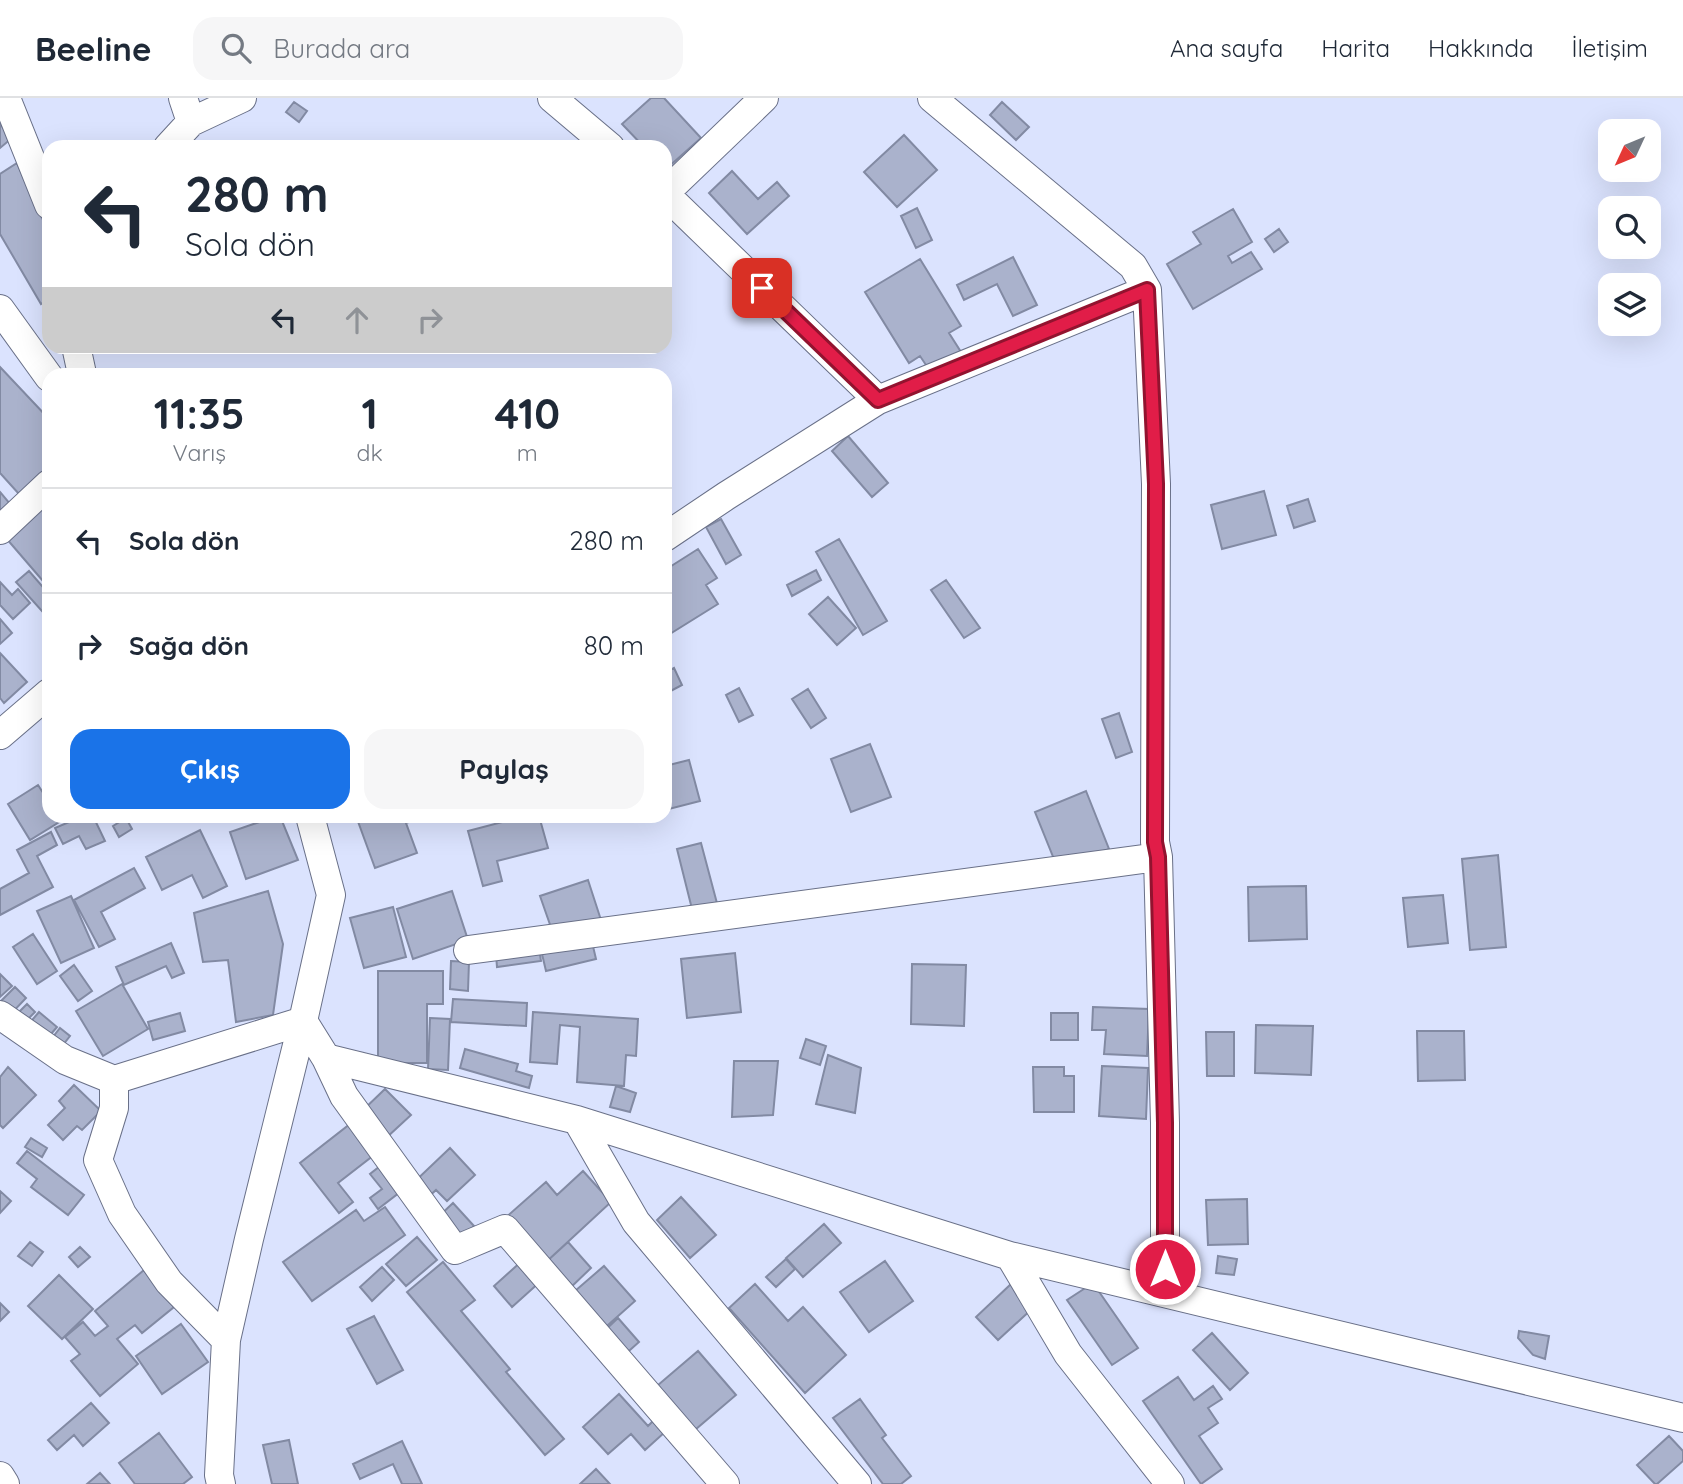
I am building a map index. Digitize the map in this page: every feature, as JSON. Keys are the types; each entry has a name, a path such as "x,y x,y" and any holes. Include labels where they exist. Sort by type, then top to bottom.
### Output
{"street":[{"path":"172,140 187,110 242,98"},
{"path":"552,98 602,140"},
{"path":"672,186 764,98"},
{"path":"932,98 1133,266 1147,290 1156,484 1155,842 1158,857 1165,1123 1165,1293"},
{"path":"15,100 42,183"},
{"path":"672,200 878,400"},
{"path":"672,532 878,400 1147,290"},
{"path":"5,326 42,369"},
{"path":"0,530 42,491"},
{"path":"0,735 42,699"},
{"path":"221,1484 219,1475 226,1340 331,895 312,823"},
{"path":"468,950 1158,857"},
{"path":"0,1015 65,1060 114,1080 303,1021"},
{"path":"303,1021 326,1058 344,1096 455,1250 505,1229 725,1484"},
{"path":"326,1058 577,1120 1010,1256 1683,1418"},
{"path":"114,1080 114,1108 98,1160 122,1214 169,1282 226,1340"},
{"path":"577,1120 636,1223 857,1484"},
{"path":"1010,1256 1068,1354 1156,1479"},
{"path":"0,1476 5,1484"}],"building":[{"path":"651,98 664,98 701,138 672,164 672,140 637,140 622,124"},
{"path":"294,102 307,111 299,122 286,112"},
{"path":"1002,102 1029,127 1016,140 990,115"},
{"path":"0,124 12,138 0,148"},
{"path":"904,135 937,170 897,207 864,172"},
{"path":"17,163 42,218 41,304 0,234 0,174"},
{"path":"732,171 758,199 777,182 789,196 747,234 709,193"},
{"path":"917,208 932,240 916,248 901,216"},
{"path":"1233,209 1252,242 1228,256 1232,263 1251,252 1262,269 1193,309 1167,264 1201,244 1193,232"},
{"path":"1279,229 1288,242 1274,252 1265,239"},
{"path":"1013,257 1037,305 1013,316 997,284 964,300 957,285"},
{"path":"920,259 961,326 949,333 961,352 930,371 920,356 909,363 865,292"},
{"path":"0,367 42,412 42,473 19,494 0,473"},
{"path":"848,436 888,483 872,497 832,451"},
{"path":"1264,491 1276,535 1222,549 1211,505"},
{"path":"0,492 11,505 0,514"},
{"path":"1308,499 1315,521 1294,528 1287,506"},
{"path":"42,509 42,580 6,538"},
{"path":"721,519 741,555 726,564 706,527"},
{"path":"839,539 887,621 863,635 816,552"},
{"path":"698,549 717,578 706,585 718,604 672,633 672,566"},
{"path":"816,570 821,580 792,596 787,585"},
{"path":"29,571 42,586 42,611 16,582"},
{"path":"946,580 980,628 964,638 931,590"},
{"path":"0,582 12,595 18,589 30,603 13,619 0,605"},
{"path":"828,597 856,628 837,645 809,614"},
{"path":"0,619 12,633 0,644"},
{"path":"0,653 27,682 4,703 0,698"},
{"path":"674,668 682,685 672,690"},
{"path":"739,688 753,715 739,722 726,695"},
{"path":"808,689 826,718 811,728 792,699"},
{"path":"1119,713 1132,752 1116,758 1102,719"},
{"path":"870,744 891,797 851,812 831,759"},
{"path":"689,760 700,801 672,808 672,764"},
{"path":"38,785 42,791 42,823 58,823 30,840 8,804"},
{"path":"1086,791 1109,849 1058,869 1035,812"},
{"path":"67,823 96,823 105,841 86,849 79,836 63,844 55,828"},
{"path":"129,823 132,829 119,837 113,826"},
{"path":"256,823 283,823 298,860 246,879 230,832"},
{"path":"359,823 406,823 417,853 375,868"},
{"path":"498,823 541,823 548,848 497,861 502,881 483,886 468,831"},
{"path":"200,830 227,886 203,898 192,875 162,890 146,857"},
{"path":"51,832 57,845 37,856 53,887 0,915 0,889 29,873 17,850"},
{"path":"701,843 718,907 693,913 677,849"},
{"path":"1498,855 1506,947 1470,950 1462,859"},
{"path":"134,868 145,888 101,912 115,939 99,947 74,900"},
{"path":"588,880 601,920 554,936 540,896"},
{"path":"1306,886 1307,939 1249,941 1248,887"},
{"path":"268,891 283,944 273,1015 236,1022 228,960 203,962 194,913"},
{"path":"452,891 468,940 413,959 397,909"},
{"path":"1443,895 1448,943 1408,947 1403,898"},
{"path":"71,896 94,948 61,963 37,911"},
{"path":"393,907 406,957 364,968 350,918"},
{"path":"33,934 57,971 37,984 13,947"},
{"path":"592,942 596,959 546,971 542,954"},
{"path":"171,943 184,973 172,978 166,966 124,985 116,967"},
{"path":"539,948 541,961 497,967 496,954"},
{"path":"735,953 741,1012 687,1018 681,959"},
{"path":"451,961 469,962 468,991 450,989"},
{"path":"912,964 966,965 964,1026 911,1024"},
{"path":"74,965 92,991 78,1001 60,976"},
{"path":"378,971 443,971 443,1004 427,1004 427,1063 378,1063"},
{"path":"0,974 12,986 0,997"},
{"path":"122,984 148,1029 103,1056 76,1011"},
{"path":"15,987 26,998 9,1016 0,1002"},
{"path":"453,999 527,1003 526,1026 451,1022"},
{"path":"27,1004 35,1012 21,1026 13,1018"},
{"path":"1093,1007 1149,1009 1147,1056 1104,1054 1106,1030 1092,1030"},
{"path":"39,1012 57,1027 45,1041 27,1026"},
{"path":"533,1012 638,1019 636,1056 626,1055 624,1086 577,1082 580,1027 560,1025 557,1064 530,1062"},
{"path":"180,1013 185,1031 153,1040 148,1022"},
{"path":"1051,1013 1078,1013 1078,1040 1051,1040"},
{"path":"430,1018 450,1019 448,1070 428,1069"},
{"path":"1256,1025 1313,1026 1311,1075 1255,1073"},
{"path":"60,1028 70,1036 59,1050 49,1042"},
{"path":"1417,1031 1464,1031 1465,1080 1418,1081"},
{"path":"1206,1032 1234,1032 1234,1076 1207,1076"},
{"path":"806,1039 826,1046 820,1065 800,1058"},
{"path":"465,1049 518,1064 516,1071 532,1076 529,1088 460,1068"},
{"path":"828,1055 861,1068 855,1113 816,1104"},
{"path":"734,1061 778,1061 773,1115 732,1117"},
{"path":"1102,1066 1148,1068 1146,1119 1099,1116"},
{"path":"8,1067 36,1095 3,1128 0,1125 0,1077"},
{"path":"1033,1067 1064,1067 1064,1076 1074,1076 1074,1112 1034,1112"},
{"path":"74,1085 101,1111 82,1130 77,1126 63,1140 48,1125 65,1108 59,1101"},
{"path":"616,1086 636,1093 630,1112 610,1107"},
{"path":"385,1089 411,1115 386,1138 361,1112"},
{"path":"350,1124 374,1155 338,1183 353,1202 339,1213 300,1163"},
{"path":"31,1138 47,1148 42,1157 25,1147"},
{"path":"450,1148 475,1175 447,1201 436,1190 424,1201 410,1186"},
{"path":"27,1151 84,1195 68,1215 31,1187 37,1179 17,1163"},
{"path":"384,1163 404,1189 378,1209 370,1198 382,1189 370,1174"},
{"path":"583,1171 611,1202 545,1263 504,1219 546,1182 557,1195"},
{"path":"0,1191 11,1201 0,1213"},
{"path":"681,1197 716,1235 690,1258 657,1220"},
{"path":"1247,1199 1248,1244 1208,1245 1206,1200"},
{"path":"453,1203 474,1226 457,1242 436,1219"},
{"path":"385,1207 405,1235 312,1301 283,1262 356,1210 364,1221"},
{"path":"824,1224 841,1243 803,1277 786,1258"},
{"path":"417,1237 437,1260 406,1286 386,1264"},
{"path":"30,1242 43,1252 32,1266 18,1256"},
{"path":"568,1242 591,1268 569,1289 545,1263"},
{"path":"80,1247 90,1257 78,1267 69,1257"},
{"path":"1218,1256 1237,1259 1234,1275 1216,1273"},
{"path":"786,1259 795,1269 776,1287 766,1277"},
{"path":"523,1260 541,1281 512,1307 494,1286"},
{"path":"885,1261 913,1301 869,1332 840,1292"},
{"path":"443,1262 475,1300 461,1311 510,1369 506,1372 564,1439 545,1455 407,1292"},
{"path":"604,1266 635,1301 599,1333 568,1297"},
{"path":"382,1267 394,1280 372,1301 360,1287"},
{"path":"144,1270 174,1307 142,1333 135,1325 117,1339 138,1364 100,1396 71,1361 80,1354 65,1337 83,1322 95,1336 108,1326 95,1311"},
{"path":"59,1275 93,1309 62,1339 28,1306"},
{"path":"1093,1283 1138,1348 1112,1365 1067,1300"},
{"path":"755,1284 788,1321 803,1307 846,1355 805,1393 729,1308"},
{"path":"1011,1284 1033,1308 998,1340 976,1317"},
{"path":"0,1303 9,1312 0,1321"},
{"path":"374,1316 403,1370 377,1384 347,1329"},
{"path":"618,1318 639,1342 621,1358 600,1335"},
{"path":"181,1324 208,1362 162,1394 136,1356"},
{"path":"1519,1331 1549,1336 1545,1359 1533,1355 1518,1338"},
{"path":"1212,1333 1248,1373 1230,1390 1193,1350"},
{"path":"698,1351 736,1395 689,1435 651,1391"},
{"path":"1178,1377 1194,1400 1213,1386 1222,1399 1208,1408 1218,1423 1199,1436 1222,1469 1201,1484 1143,1401"},
{"path":"619,1394 648,1426 654,1420 665,1432 645,1450 631,1434 608,1454 583,1427"},
{"path":"860,1399 886,1435 882,1438 911,1476 901,1484 883,1484 833,1418"},
{"path":"91,1403 109,1423 83,1446 74,1435 57,1450 48,1440"},
{"path":"159,1433 192,1477 183,1484 135,1484 119,1463"},
{"path":"1669,1436 1683,1451 1683,1461 1655,1484 1637,1465"},
{"path":"289,1440 298,1484 272,1484 263,1445"},
{"path":"402,1441 422,1484 402,1484 393,1464 360,1479 353,1464"},
{"path":"596,1469 610,1484 580,1484"},
{"path":"100,1473 110,1484 87,1484"}],"route":[{"path":"762,288 878,400 1147,290 1156,484 1155,842 1158,857 1165,1123 1165,1269"}]}
